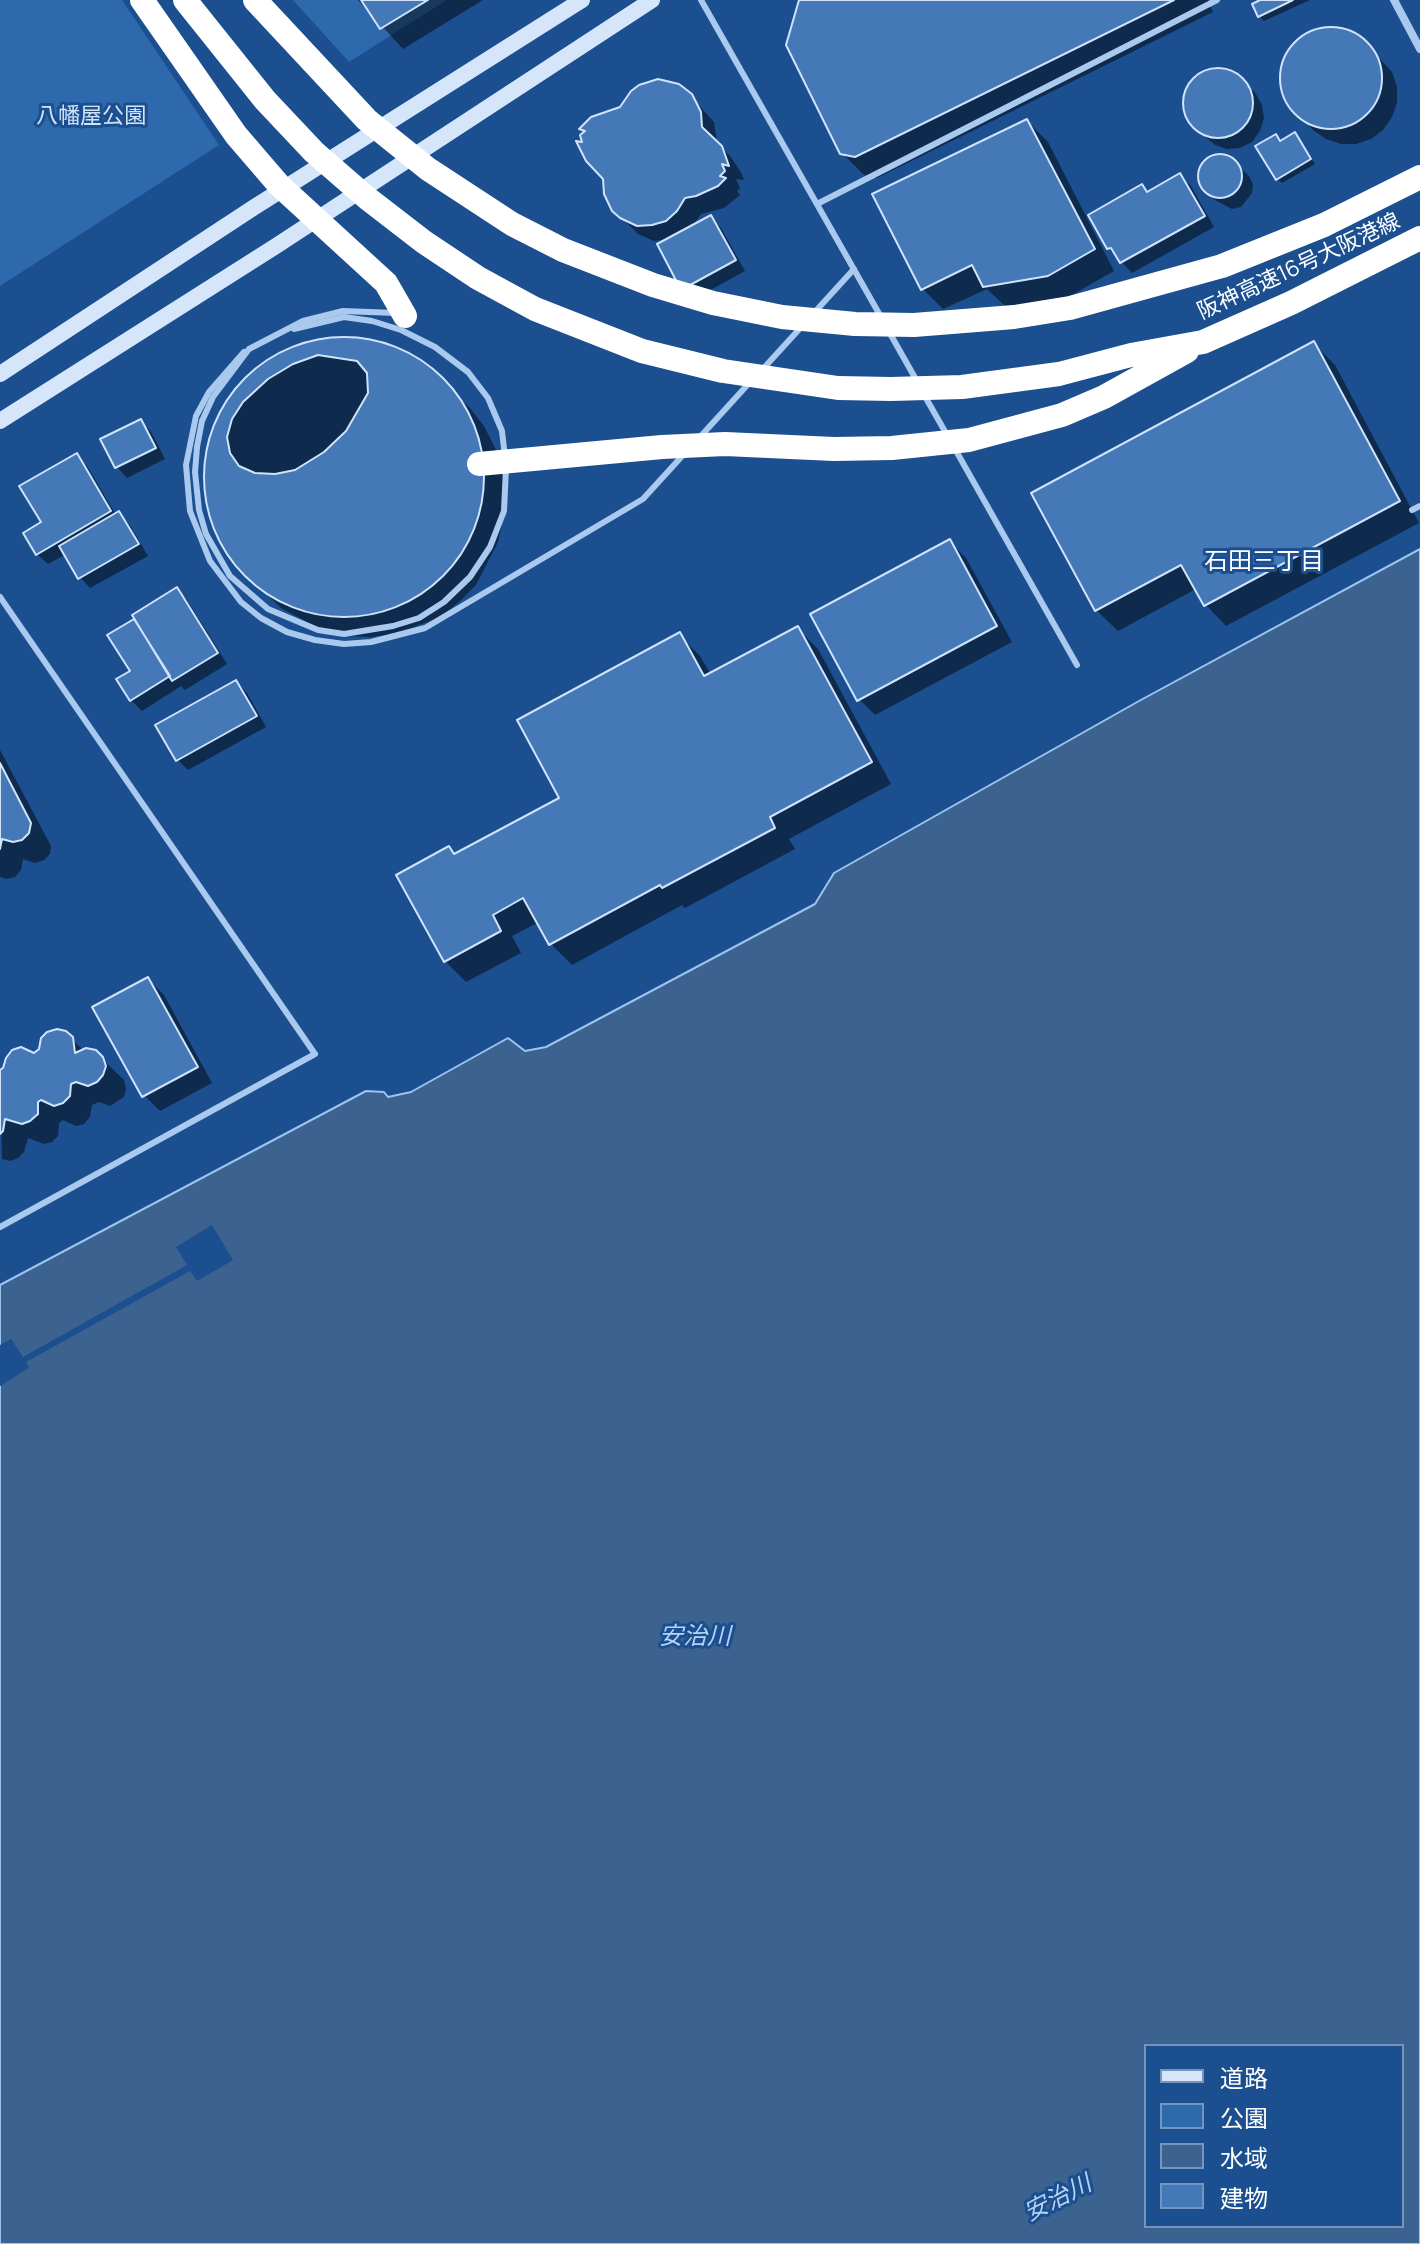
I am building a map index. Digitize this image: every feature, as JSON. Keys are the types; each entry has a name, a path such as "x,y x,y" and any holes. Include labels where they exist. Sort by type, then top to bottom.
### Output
{"highway":[{"path":"142,0 236,135 279,185 386,283 405,316"},
{"name":"阪神高速16号大阪港線","path":"185,0 265,100 314,152 424,242 523,303 642,351 723,371 790,383 891,389 962,387 1059,374 1131,355 1203,342 1291,303 1420,238"},
{"name":"阪神高速16号大阪港線","path":"255,0 367,120 428,169 512,224 563,250 653,285 713,303 782,317 855,324 914,325 1002,319 1070,308 1222,266 1324,225 1420,177"},
{"path":"479,464 678,446 725,444 892,448 969,440 1049,419 1090,403 1141,379 1203,342"}],"street":[{"path":"0,374 253,208 582,0"},
{"path":"0,421 652,0"},
{"path":"1394,0 1420,49"}],"lane":[{"path":"701,0 1077,665"},
{"path":"817,204 1217,0"},
{"path":"405,316 392,311 343,311 303,321 261,342 249,349 227,375 202,421 195,472 199,510 217,557 230,576 268,609 318,630 344,634 419,618 444,602 470,577 490,547 504,511 507,474 502,431 488,398 468,372 435,347 401,330 344,317 304,325 274,336 261,342 248,348 209,392 196,416 186,465 190,511 199,539 224,583 261,618 287,632 344,644 371,642 425,628 643,499 854,269"},
{"path":"1412,510 1420,506"},
{"path":"0,597 315,1054 0,1227"}],"green space":[{"name":"八幡屋公園","path":"0,0 122,0 219,145 0,286"},
{"path":"293,0 447,0 349,62"}],"water":[{"name":"安治川","path":"1420,549 1420,2244 0,2244 0,1285 366,1091 384,1092 388,1097 411,1092 508,1038 525,1051 546,1047 815,904 834,873 1139,701"}],"pier":[{"path":"212,1225 233,1260 197,1281 190,1271 26,1362 29,1368 0,1386 0,1345 11,1339 23,1357 187,1265 176,1247"}],"building":[{"path":"361,0 428,0 380,29"},
{"path":"799,0 1174,0 855,157 840,154 786,45"},
{"path":"1260,0 1293,0 1258,17 1252,4"},
{"path":"1331,27 1350,31 1367,42 1378,59 1382,78 1378,97 1367,114 1350,125 1331,129 1312,125 1295,114 1284,97 1280,78 1284,59 1295,42 1312,31"},
{"path":"1211,68 1225,68 1238,73 1248,83 1253,103 1248,123 1238,133 1225,138 1211,138 1198,133 1188,123 1183,110 1183,96 1188,83 1198,73"},
{"path":"658,79 679,84 692,94 701,112 702,127 722,146 729,166 722,164 725,171 720,176 726,178 718,186 685,198 666,221 637,226 612,211 604,194 603,179 586,161 576,141 582,142 580,135 585,131 579,129 591,117 620,107 639,85"},
{"path":"1027,119 1095,249 1048,276 983,287 972,265 921,290 872,194"},
{"path":"1295,132 1311,159 1276,180 1255,146 1276,134 1280,141"},
{"path":"1220,154 1236,160 1242,176 1236,192 1220,198 1204,192 1198,176 1204,160"},
{"path":"1180,173 1205,216 1120,263 1111,248 1107,249 1088,215 1142,184 1147,192"},
{"path":"711,215 736,260 681,290 657,244"},
{"path":"344,337 371,340 398,348 422,361 443,378 460,399 473,423 481,450 484,477 481,504 473,531 460,555 443,576 422,593 398,606 371,614 344,617 317,614 290,606 266,593 245,576 228,555 215,531 207,504 204,477 207,450 215,423 228,399 245,378 266,361 290,348 317,340"},
{"path":"1314,341 1400,501 1204,606 1181,565 1095,611 1031,493"},
{"path":"318,355 357,361 367,373 368,393 346,431 324,452 295,470 275,474 255,473 239,466 230,453 227,437 232,419 243,402 268,379 293,364"},
{"path":"141,419 156,448 115,468 100,439"},
{"path":"77,453 111,511 36,555 23,533 41,522 19,486"},
{"path":"119,511 139,544 78,579 59,546"},
{"path":"950,539 997,626 857,701 810,614"},
{"path":"177,587 218,653 172,681 132,615"},
{"path":"134,619 170,676 130,701 116,679 130,671 107,635"},
{"path":"798,626 872,762 770,817 775,828 549,945 523,898 493,915 501,931 444,962 396,875 449,846 454,854 559,798 517,720 680,632 704,676"},
{"path":"236,680 257,716 176,761 155,725"},
{"path":"0,763 31,823 29,833 22,840 13,842 2,839 0,849"},
{"path":"148,977 198,1067 142,1097 92,1007"},
{"path":"57,1029 73,1037 75,1053 86,1048 96,1050 103,1057 106,1066 103,1075 88,1086 76,1082 71,1084 70,1096 63,1103 54,1106 41,1100 38,1102 38,1114 30,1121 22,1124 5,1119 0,1134 0,1070 6,1058 12,1050 21,1047 34,1053 39,1049 41,1038"}],"district":[{"name":"石田三丁目","path":"1264,562"}]}
